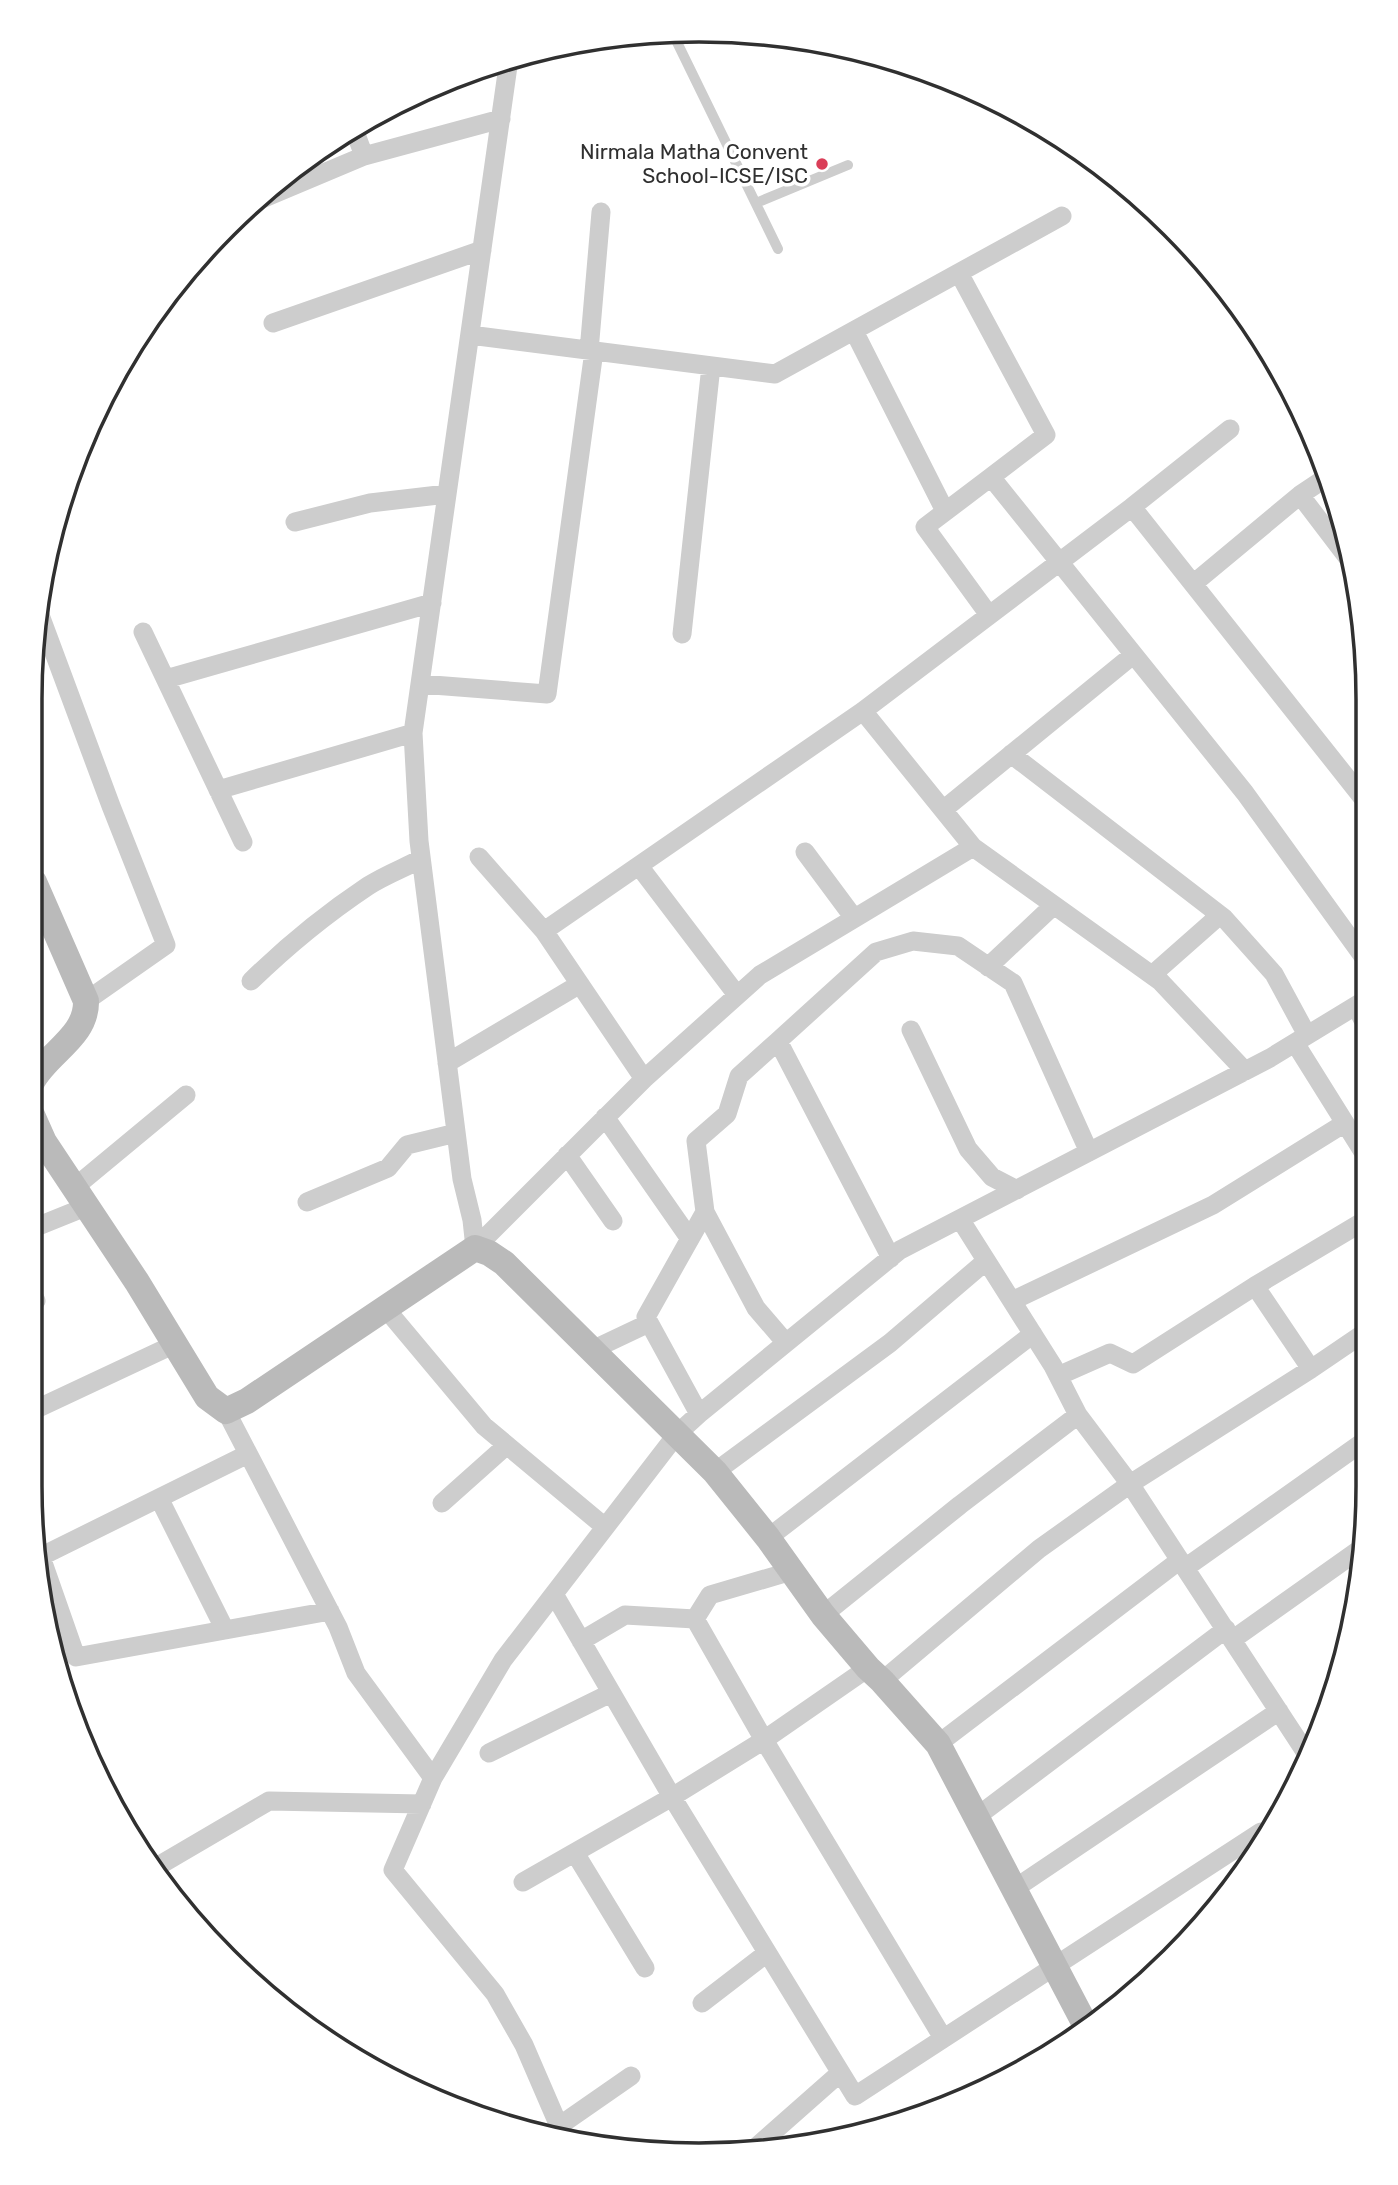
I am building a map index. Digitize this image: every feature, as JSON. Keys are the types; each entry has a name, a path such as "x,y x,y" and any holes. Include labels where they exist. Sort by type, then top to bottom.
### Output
{"street":[{"path":"475,1248 472,1220 461,1179 421,859 413,733 507,71"},
{"path":"286,189 364,156 501,118"},
{"path":"357,139 364,156"},
{"path":"420,684 547,694 592,351 601,212"},
{"path":"470,335 775,374 1062,216"},
{"path":"273,323 482,250"},
{"path":"959,273 1046,435 925,527 989,615"},
{"path":"854,331 945,511"},
{"path":"681,634 711,366"},
{"path":"544,931 863,711 1132,507 1230,429"},
{"path":"991,477 1245,793 1356,947"},
{"path":"1193,584 1319,482"},
{"path":"295,522 370,503 447,494"},
{"path":"1300,495 1337,544"},
{"path":"1132,507 1356,789"},
{"path":"166,679 432,603"},
{"path":"46,631 166,946 86,1001"},
{"path":"143,632 243,842"},
{"path":"943,810 1133,655"},
{"path":"863,711 972,846 1160,981 1245,1071"},
{"path":"218,790 413,733"},
{"path":"1011,754 1220,915 1274,974 1301,1039 1356,1142"},
{"path":"226,1411 247,1401 475,1248 644,1079 760,975 972,846"},
{"path":"805,852 854,919"},
{"path":"479,857 544,931 644,1079"},
{"path":"251,982 288,945 370,885 421,859"},
{"path":"639,866 737,995"},
{"path":"42,900 86,1001 86,1013 72,1037 42,1069"},
{"path":"988,967 1054,905"},
{"path":"1152,975 1220,915"},
{"path":"786,1343 756,1308 705,1212 695,1141 727,1115 739,1076 876,952 913,941 958,946 1013,984 1090,1152"},
{"path":"447,1063 580,984"},
{"path":"559,2128 524,2045 495,1994 393,1870 433,1778 503,1660 677,1434 900,1250 1245,1071 1356,1005"},
{"path":"911,1030 968,1149 992,1177 1017,1190"},
{"path":"778,1041 891,1258"},
{"path":"42,1222 81,1197 186,1095"},
{"path":"605,1117 690,1239"},
{"path":"1012,1301 1213,1205 1345,1123"},
{"path":"307,1202 388,1168 407,1145 456,1133"},
{"path":"42,1138 207,1397 226,1411 330,1611 356,1673 433,1778"},
{"path":"567,1155 613,1221"},
{"path":"699,1414 646,1317 705,1212"},
{"path":"960,1219 1033,1334 1078,1415 1130,1484 1279,1712 1304,1742"},
{"path":"1058,1377 1110,1353 1133,1364 1356,1226"},
{"path":"475,1248 489,1252 504,1263 715,1472 768,1538 823,1615 938,1744 1082,2019"},
{"path":"715,1472 890,1343 986,1261"},
{"path":"1255,1286 1311,1368"},
{"path":"386,1309 484,1426 605,1527"},
{"path":"592,1350 649,1323"},
{"path":"768,1538 1033,1334"},
{"path":"523,1882 672,1797 875,1674 1039,1549 1130,1484 1356,1337"},
{"path":"42,1406 175,1344"},
{"path":"823,1615 1078,1415"},
{"path":"442,1503 507,1445"},
{"path":"938,1744 1182,1564 1356,1447"},
{"path":"46,1554 248,1454"},
{"path":"159,1498 225,1630"},
{"path":"975,1818 1229,1634 1352,1554"},
{"path":"695,1619 710,1595 792,1571"},
{"path":"49,1577 75,1657 330,1611"},
{"path":"554,1594 672,1797 855,2096 1254,1836"},
{"path":"581,1641 625,1615 695,1619"},
{"path":"695,1619 764,1740 943,2038"},
{"path":"489,1753 611,1693"},
{"path":"1014,1889 1279,1712"},
{"path":"162,1864 269,1801 422,1804"},
{"path":"575,1853 645,1968"},
{"path":"702,2003 767,1953"},
{"path":"765,2139 840,2073"},
{"path":"561,2128 631,2076"}],"lane":[{"path":"677,43 778,249"},
{"path":"756,203 848,165"}],"place":[{"name":"Nirmala Matha Convent School-ICSE/ISC","path":"822,164"}]}
